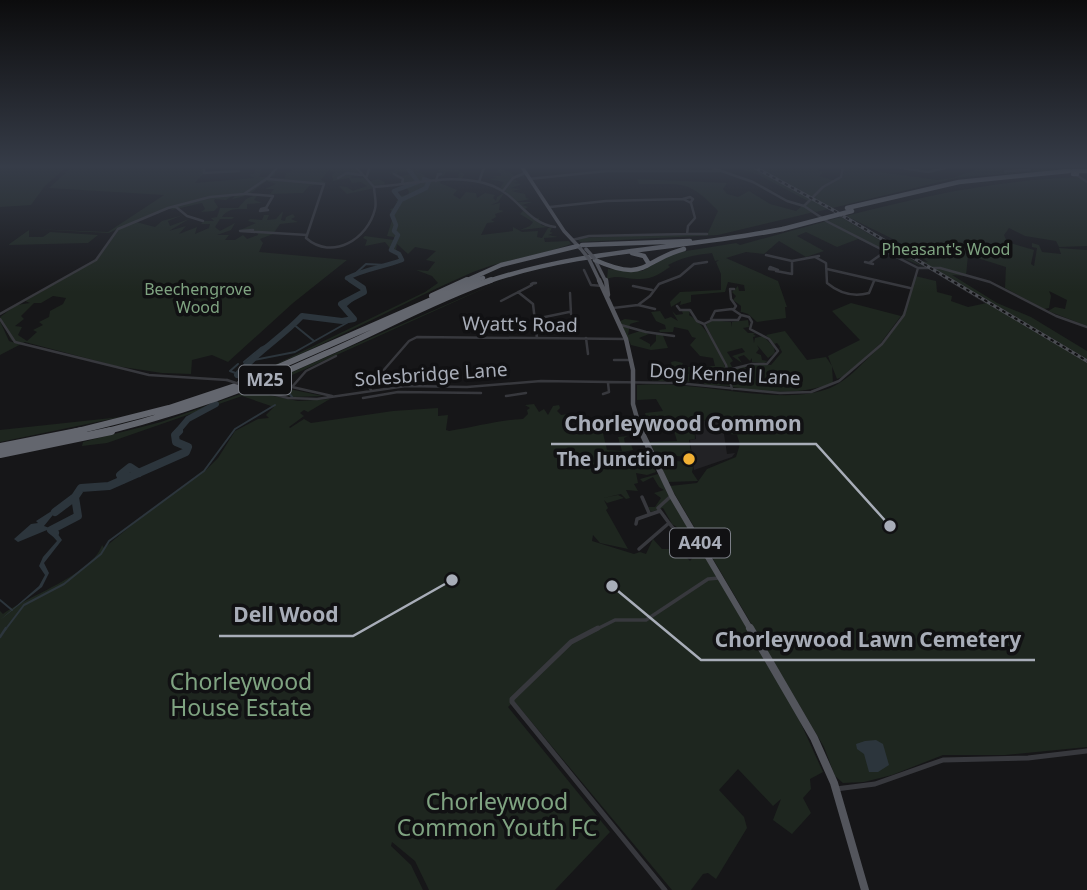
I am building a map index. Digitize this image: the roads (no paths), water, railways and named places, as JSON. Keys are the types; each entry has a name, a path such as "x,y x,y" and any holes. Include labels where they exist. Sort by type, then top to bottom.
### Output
{"highway":[{"name":"M25","path":"596,266 635,271 670,253 732,240 851,209"},
{"name":"M25","path":"0,447 106,425 190,401 269,373 488,276 539,261 596,250 690,241 780,228"},
{"name":"M25","path":"0,454 87,436 186,409 280,374 495,279 541,265 615,251 732,240"},
{"name":"M25","path":"412,310 415,305 480,273 577,245 690,241"},
{"name":"M25","path":"615,251 642,255 649,264"},
{"name":"M25","path":"596,266 613,267"}],"main road":[{"name":"A404","path":"551,209 563,228 606,281 608,296"},
{"name":"A404","path":"596,266 601,285 621,325 632,360 636,419 673,496 796,703 819,747 836,789 865,890"}],"street":[{"path":"0,317 96,260 118,229 147,215 170,209"},
{"path":"178,209 187,216 203,221"},
{"path":"317,209 307,235 311,243 329,247 346,245 363,237 375,209"},
{"path":"520,209 531,220 555,227"},
{"path":"687,234 695,218 693,209"},
{"path":"808,209 828,222 918,268 940,268 995,284 1056,316 1087,327"},
{"path":"253,230 282,236 307,235"},
{"path":"577,245 707,234"},
{"path":"869,263 886,251"},
{"path":"766,255 792,261 817,256 826,263 827,285 854,295 867,294 874,281"},
{"path":"776,271 792,274 792,261"},
{"path":"638,305 650,296 659,284 680,276 694,264 708,262"},
{"name":"Dog Kennel Lane","path":"633,384 677,383 802,393 821,390 856,369 889,335 904,315 918,268"},
{"path":"827,269 911,288"},
{"path":"584,270 591,285 601,285 608,289"},
{"path":"601,285 606,281"},
{"path":"501,301 532,285"},
{"path":"634,286 653,290"},
{"path":"734,289 730,289 731,299 736,306 734,309"},
{"path":"518,292 531,301 537,338"},
{"path":"535,319 570,313 570,293"},
{"path":"613,309 638,305 654,309"},
{"path":"677,306 680,312 692,309 697,321 704,324 726,365 732,389"},
{"path":"726,365 765,365 778,351 769,340 750,329 749,317 740,315 734,309"},
{"path":"704,324 712,319 715,311 734,309"},
{"path":"712,319 732,321 738,320 740,315"},
{"name":"Solesbridge Lane","path":"0,317 15,342 149,375 227,380 260,391 302,399 406,386 467,387 513,382 633,384"},
{"path":"621,325 632,325 644,332 667,333 674,337"},
{"name":"Wyatt's Road","path":"370,390 414,337 626,339"},
{"path":"586,338 588,354"},
{"path":"334,396 292,388 306,371 336,356"},
{"path":"614,360 632,360"},
{"path":"728,370 737,366"},
{"path":"513,382 515,395"},
{"path":"603,394 609,392 608,383"},
{"path":"467,387 467,393"},
{"path":"366,398 398,392 479,394"},
{"path":"506,396 526,393"},
{"path":"673,496 663,500 658,508 674,531 680,533 680,539 692,554"},
{"path":"642,497 649,513"},
{"path":"636,524 637,520 649,513 660,511"},
{"path":"639,550 669,523"},
{"path":"665,890 512,699 571,642 615,620 646,620 708,579 721,578"},
{"path":"836,789 875,784 943,760 1028,758 1087,751"}],"waterway":[{"path":"354,282 347,278 402,260 399,254 391,250 398,235 394,231 396,225 392,215 396,209"},
{"path":"356,273 366,264 386,265"},
{"path":"237,375 302,316 342,321 354,319 341,304 364,292 363,288 354,282"},
{"path":"343,308 355,298"},
{"path":"249,361 295,352 352,320"},
{"path":"293,324 314,341"},
{"path":"244,362 261,348 276,341"},
{"path":"238,364 230,371 238,374"},
{"path":"266,387 288,392 293,398"},
{"path":"177,432 188,419 216,404"},
{"path":"5,630 24,605 64,584 101,554 109,541 204,471 235,429 275,405"},
{"path":"139,473 186,452 188,447 176,442 175,435 179,431"},
{"path":"123,480 120,475 130,467 139,473"},
{"path":"123,480 139,473"},
{"path":"75,497 81,488 109,486 123,480"},
{"path":"55,512 75,497"},
{"path":"55,533 51,530 78,516 75,497"},
{"path":"0,600 12,610"},
{"path":"0,637 6,628"}],"railway":[{"path":"830,209 1087,361"}],"place":[{"name":"The Junction","path":"689,459"},
{"name":"Chorleywood Common","path":"890,526"},
{"name":"Dell Wood","path":"452,580"},
{"name":"Chorleywood Lawn Cemetery","path":"612,586"}],"park label":[{"name":"Pheasant's Wood","path":"946,249"},
{"name":"Beechengrove Wood","path":"198,298"},
{"name":"Chorleywood House Estate","path":"241,695"},
{"name":"Chorleywood Common Youth FC","path":"497,815"}]}
